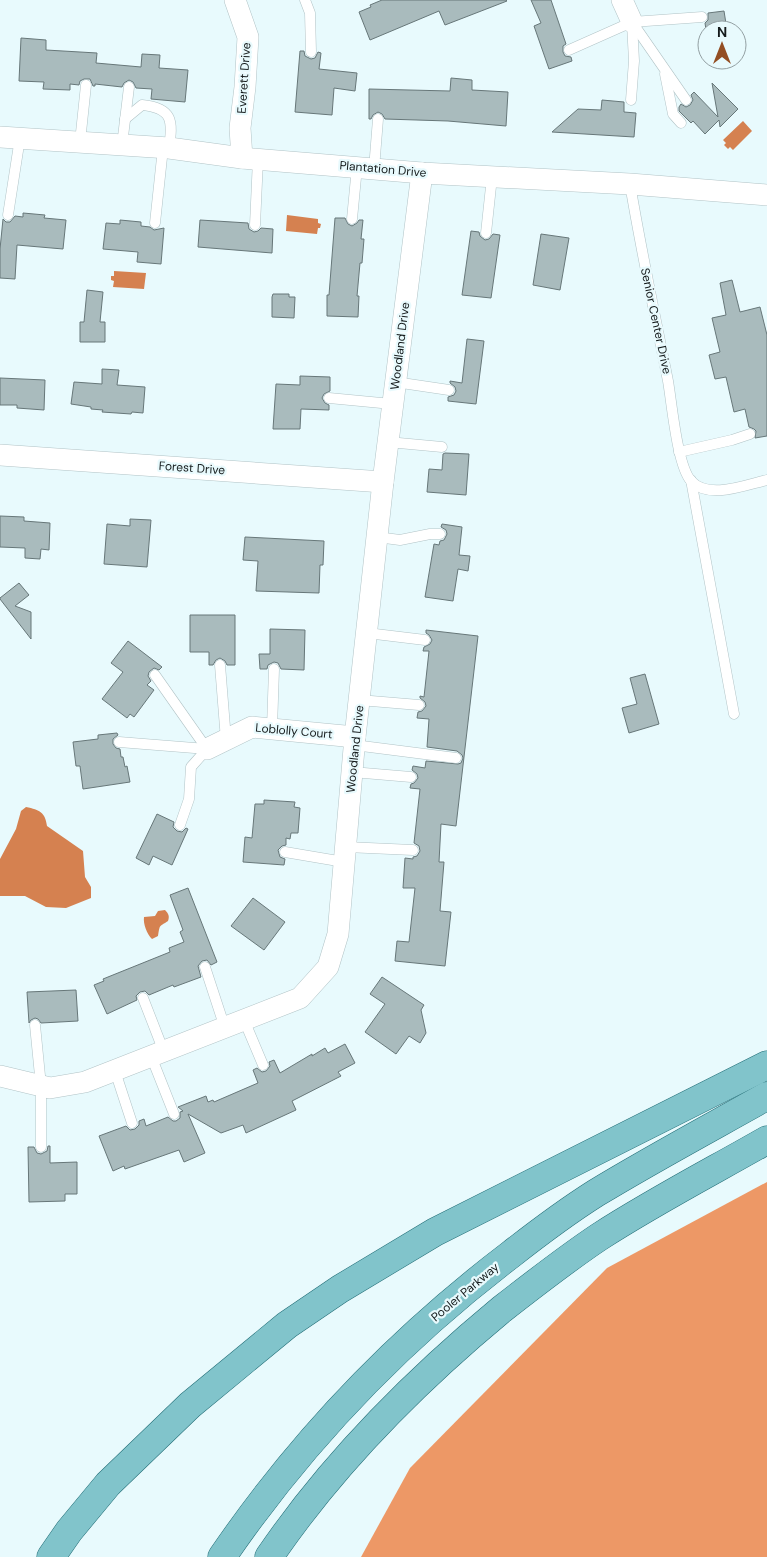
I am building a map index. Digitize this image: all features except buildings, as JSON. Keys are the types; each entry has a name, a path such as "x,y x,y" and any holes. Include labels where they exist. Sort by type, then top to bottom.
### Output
{"main road":[{"path":"51,1557 69,1530 108,1484 190,1405 287,1325 340,1289 435,1232 767,1066"},
{"name":"Pooler Parkway","path":"222,1557 271,1489 358,1387 451,1301 527,1242 595,1194 767,1096"},
{"path":"269,1557 309,1503 350,1453 399,1403 476,1331 565,1260 598,1238 634,1215 767,1140"}],"street":[{"name":"Everett Drive","path":"235,0 248,37 240,128 250,158"},
{"path":"622,0 632,22"},
{"name":"Plantation Drive","path":"10,138 166,148 250,158 422,173 630,184 767,195"},
{"name":"Woodland Drive","path":"0,1076 50,1088 85,1082 300,998 328,967 338,934 359,700 383,482 422,173"},
{"name":"Forest Drive","path":"0,455 383,482"},
{"name":"Loblolly Court","path":"217,744 252,726 355,741"}],"lane":[{"path":"306,0 310,13 311,52"},
{"path":"568,50 632,22 702,17"},
{"path":"632,22 686,100"},
{"path":"631,100 634,60 632,22"},
{"path":"664,68 673,114 681,123"},
{"path":"80,142 86,85"},
{"path":"122,145 129,87"},
{"path":"125,119 142,106 156,106 165,112 170,122 171,134 166,148 155,224"},
{"path":"352,219 378,119"},
{"path":"8,216 10,138"},
{"path":"250,158 256,225"},
{"path":"486,233 492,177"},
{"name":"Senior Center Drive","path":"630,184 642,257 668,382 680,456 691,480 734,714"},
{"path":"395,382 449,390"},
{"path":"329,398 392,404"},
{"path":"680,456 750,434"},
{"path":"388,442 442,447"},
{"path":"691,480 704,489 717,491 767,480"},
{"path":"377,537 400,540 440,534"},
{"path":"367,633 425,640"},
{"path":"180,825 189,798 192,767 217,744 220,665"},
{"path":"272,728 274,669"},
{"path":"155,675 217,744"},
{"path":"359,700 419,704"},
{"path":"355,741 456,758"},
{"path":"119,742 217,744"},
{"path":"352,772 412,777"},
{"path":"285,852 345,854 413,850"},
{"path":"205,967 235,1024 263,1065"},
{"path":"143,998 174,1114"},
{"path":"35,1025 41,1086 41,1147"},
{"path":"115,1071 132,1123"}],"shaded area":[{"path":"743,121 752,131 733,150 730,147 728,149 724,145 726,143 723,140"},
{"path":"287,215 318,219 318,223 321,224 317,234 286,231"},
{"path":"114,271 146,273 144,289 113,287 114,281 111,280 111,276 114,276"},
{"path":"26,807 41,812 47,826 83,851 85,877 91,887 91,898 66,908 46,907 25,896 0,896 0,859 16,829 21,811"},
{"path":"165,910 169,918 168,921 160,926 158,936 152,939 146,929 144,917 155,916 158,911"},
{"path":"767,1182 767,1557 361,1557 410,1468 607,1268"}]}
